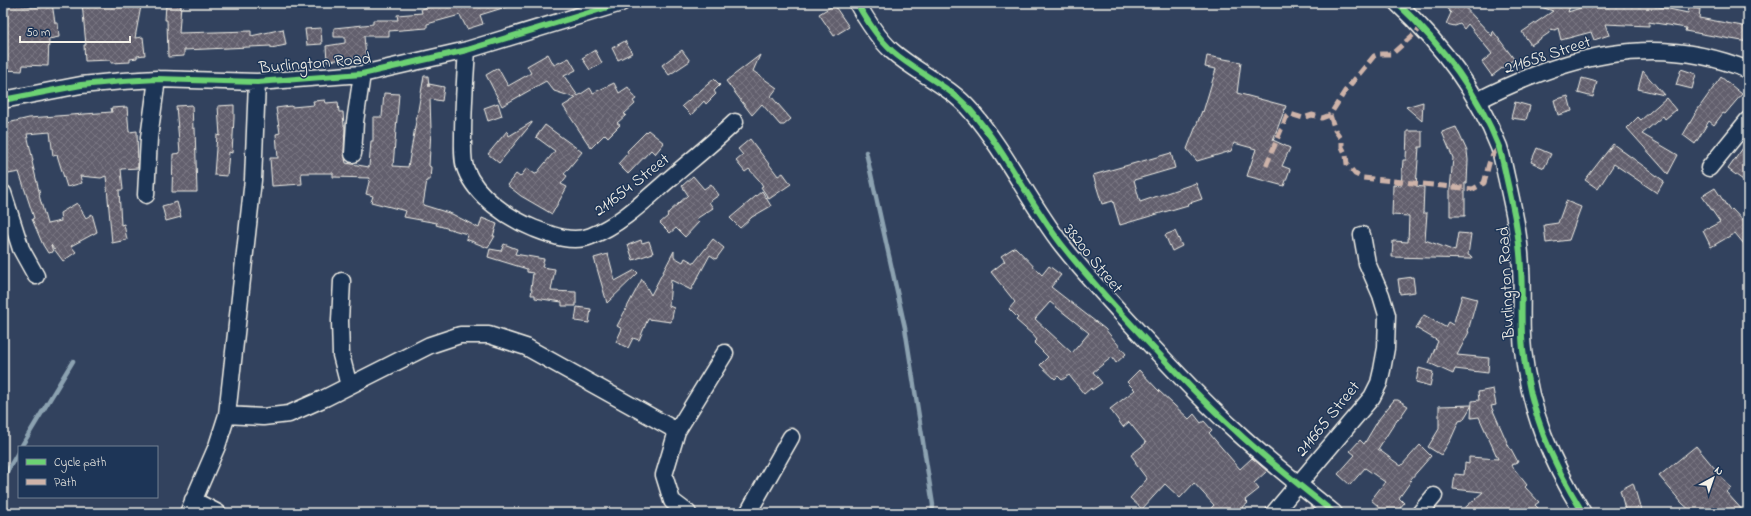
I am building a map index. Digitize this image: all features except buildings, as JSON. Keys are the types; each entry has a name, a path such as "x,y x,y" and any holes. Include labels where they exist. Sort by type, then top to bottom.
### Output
{"street":[{"name":"Burlington Road","path":"3,100 81,85 156,79 257,82 362,74 467,50 621,3"},
{"name":"38200 Street","path":"857,3 868,24 893,52 943,85 971,110 1010,164 1062,245 1106,297 1200,396 1236,431 1334,513"},
{"name":"Burlington Road","path":"1397,3 1442,49 1477,101 1499,148 1516,223 1521,268 1523,349 1536,417 1556,467 1583,513"},
{"name":"211654 Street","path":"467,50 463,123 465,169 476,189 490,202 528,226 551,235 578,240 613,225 647,199 735,122"},
{"name":"211658 Street","path":"1477,101 1548,69 1586,58 1632,51 1666,51 1694,54 1748,70"},
{"path":"353,154 355,122 362,74"},
{"path":"146,195 149,138 156,79"},
{"path":"218,513 190,507 217,446 227,415 253,180 257,82"},
{"path":"1709,168 1748,120"},
{"path":"3,193 21,249 36,276"},
{"name":"211665 Street","path":"1274,513 1372,397 1379,383 1386,348 1387,315 1381,295 1367,263 1362,235"},
{"path":"342,281 341,355 349,386"},
{"path":"227,415 262,417 289,414 349,386 430,345 460,335 489,335 526,347 677,431"},
{"path":"688,513 672,500 664,475 677,431 725,353"},
{"path":"748,513 791,436"},
{"path":"1420,513 1434,496"}],"waterway":[{"path":"866,152 905,328 933,505 932,513"},
{"path":"22,446 73,361"},
{"path":"3,478 18,453"}],"marked path":[{"path":"1266,166 1286,118 1290,114 1303,118 1312,115 1322,118 1330,115 1345,91 1374,56 1379,54 1392,54 1422,27"},
{"path":"1330,115 1335,130 1342,140 1342,147 1346,155 1347,164 1355,174 1363,178 1473,189 1484,183 1490,160 1499,148"}],"cycle path":[{"path":"3,100 81,85 123,81 157,79 257,82 362,74 467,50 621,3"},
{"path":"857,3 873,28 892,51 943,86 971,111 995,143 1050,229 1062,245 1102,293 1166,362 1212,409 1248,442 1334,513"},
{"path":"1397,3 1428,34 1456,69 1480,106 1499,147 1518,234 1522,279 1522,340 1526,373 1537,415 1552,455 1583,513"}]}
